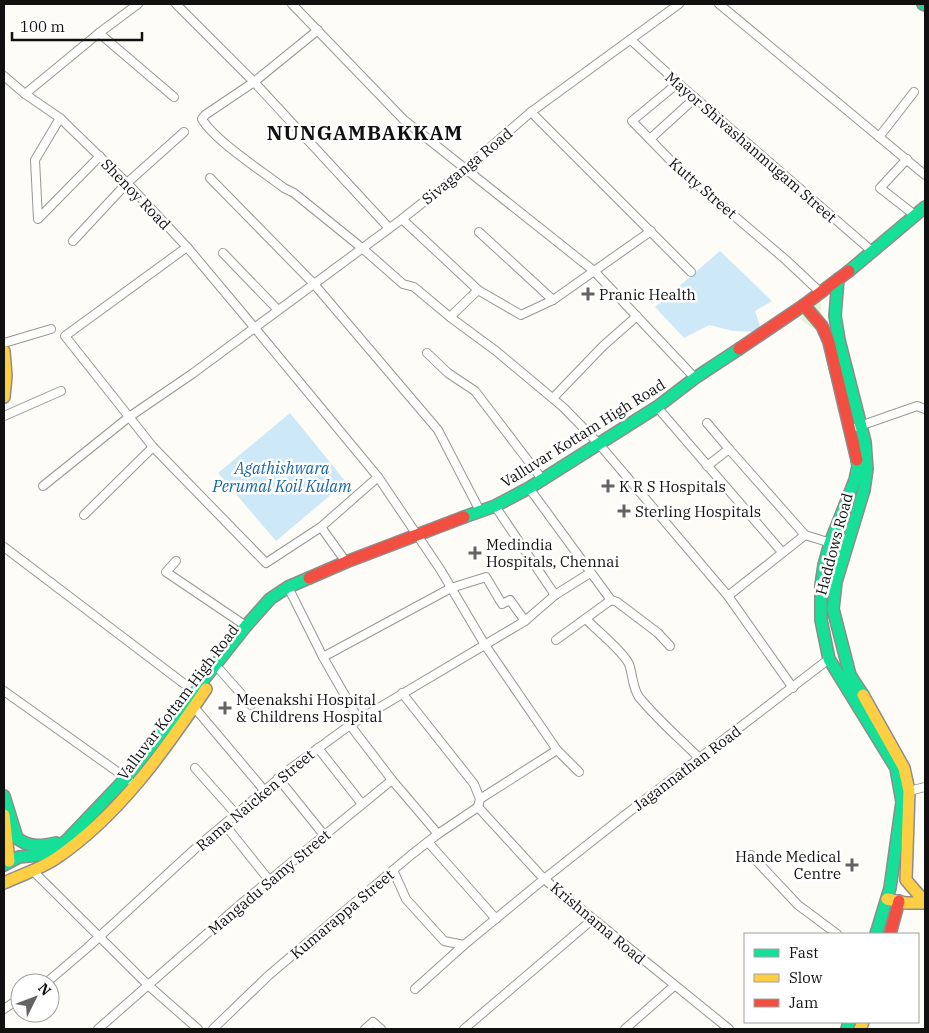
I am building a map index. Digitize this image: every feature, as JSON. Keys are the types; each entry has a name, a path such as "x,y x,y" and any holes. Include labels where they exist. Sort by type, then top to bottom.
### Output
{"main road":[{"name":"Valluvar Kottam High Road","path":"4,883 33,872 55,859 90,833 131,781 195,692 246,626 270,599 288,587 346,562 495,506 529,488 656,408 695,378 804,306 873,252 925,207"},
{"path":"838,279 835,316 855,428 858,466 855,480 830,543 821,585 821,620 830,659 896,768 902,802 890,888 876,933"},
{"path":"804,306 822,326 829,342 855,428"},
{"path":"4,351 6,376 4,397"},
{"name":"Haddows Road","path":"855,428 865,442 867,469 864,490 836,582 833,609 850,675 860,687 894,748 904,768 912,791 906,880 925,902"},
{"name":"Valluvar Kottam High Road","path":"6,863 28,856 39,856 66,841 131,781 177,732 220,670 253,628 270,599"},
{"path":"4,796 10,838 6,863"},
{"path":"4,813 10,838"},
{"path":"10,838 35,846 66,841"},
{"name":"Haddows Road","path":"887,899 906,903 925,902"},
{"path":"890,933 899,901"}],"street":[{"path":"25,94 99,33 138,4"},
{"path":"176,4 254,82 389,228"},
{"path":"292,4 404,120 594,271 695,378"},
{"name":"Sivaganga Road","path":"42,486 129,417 192,374 402,219 532,112 679,4"},
{"path":"719,4 925,175"},
{"path":"318,30 254,82 205,115 202,119 204,124 224,143 284,188 294,193 403,284 414,287 553,398 599,444 728,596 792,688"},
{"path":"99,33 174,97"},
{"name":"Mayor Shivashanmugam Street","path":"631,40 873,252"},
{"name":"Shenoy Road","path":"4,76 25,94 60,118 127,183 187,247 378,477 418,534 485,645 557,750 578,772"},
{"name":"Kutty Street","path":"678,83 632,122 679,169 786,260 820,292"},
{"path":"879,137 914,92"},
{"path":"650,139 695,98"},
{"path":"532,112 691,272"},
{"path":"60,118 35,160 38,219 100,156"},
{"path":"73,241 127,183 184,132"},
{"path":"907,159 880,188 916,216"},
{"path":"210,178 314,284 438,430 480,511"},
{"path":"402,219 478,290 521,315 553,300 651,231"},
{"path":"479,232 553,300"},
{"path":"187,247 65,336 153,447 266,563 321,527 378,477"},
{"path":"223,253 278,310"},
{"path":"450,317 478,290"},
{"path":"553,398 604,346 637,316"},
{"path":"4,343 51,329"},
{"path":"427,353 448,373 475,391 542,479"},
{"path":"4,416 61,391"},
{"path":"855,428 917,406 925,409"},
{"path":"656,408 782,552"},
{"path":"707,423 805,535 847,548"},
{"path":"84,515 153,447"},
{"path":"707,466 729,449"},
{"path":"529,488 611,600 617,602 658,633 670,646"},
{"path":"495,506 555,595"},
{"path":"321,527 346,562"},
{"path":"728,596 805,535"},
{"path":"4,547 195,692"},
{"path":"176,561 166,572 246,626"},
{"name":"Rama Naicken Street","path":"57,973 278,778 350,725 524,621 555,595 590,573"},
{"path":"323,657 451,588 486,577 502,604 510,600 524,621"},
{"path":"288,587 323,657 359,720"},
{"path":"556,640 611,600"},
{"path":"586,619 624,656 629,665 634,686 639,696 699,758"},
{"name":"Jagannathan Road","path":"415,989 464,944 544,879 830,659"},
{"path":"220,670 251,705"},
{"path":"4,690 131,781"},
{"name":"Krishnama Road","path":"402,693 474,784 479,803 544,879 728,1029"},
{"path":"194,708 264,790"},
{"path":"350,725 392,780 438,834"},
{"path":"318,748 362,804"},
{"name":"Kumarappa Street","path":"213,1029 269,975 393,870 479,803 557,750"},
{"path":"195,768 236,814"},
{"path":"278,778 324,835"},
{"name":"Mangadu Samy Street","path":"98,1029 269,880 392,780"},
{"path":"912,791 925,787"},
{"path":"225,824 269,880"},
{"path":"428,842 496,919"},
{"path":"751,855 798,905 836,933"},
{"path":"393,870 406,899 444,941 464,944"},
{"path":"33,872 149,986 198,1029"},
{"path":"464,1029 593,919"},
{"path":"624,1029 674,986"},
{"path":"365,1029 373,1022 381,1029"}],"green space":[{"path":"818,302 821,304 822,328 816,330 802,321 801,317"}],"water":[{"path":"720,251 772,301 755,311 760,326 755,332 733,331 709,325 684,338 655,307"},
{"name":"Agathishwara Perumal Koil Kulam","path":"290,413 346,482 276,541 218,473"}],"traffic: fast":[{"path":"849,271 925,207"},
{"path":"838,279 835,316 839,340 865,442 867,469 864,490 836,582 833,609 850,675 863,695"},
{"path":"464,517 495,506 529,488 657,407 695,378 739,349"},
{"path":"857,460 858,466 855,480 830,543 824,565 821,585 821,620 829,659 896,768 902,802 890,888 876,933"},
{"path":"4,865 19,857 39,855 52,851 66,841 126,778 246,626 270,599 288,587 309,578"},
{"path":"4,796 17,838 31,845 56,843"},
{"path":"847,1029 849,1023"}],"traffic: slow":[{"path":"4,351 6,376 4,397"},
{"path":"4,883 49,863 100,823 120,803 157,759 206,689"},
{"path":"863,695 904,768 909,791 906,880 925,902"},
{"path":"4,815 9,861"},
{"path":"887,899 906,903 925,903"},
{"path":"860,1029 863,1023"}],"traffic: jam":[{"path":"849,271 804,305 822,326 829,342 857,460"},
{"path":"739,349 804,305"},
{"path":"309,578 464,517"},
{"path":"890,933 899,901"}],"place":[{"name":"Pranic Health","path":"588,294"},
{"name":"K R S Hospitals","path":"608,486"},
{"name":"Sterling Hospitals","path":"624,511"},
{"name":"Medindia Hospitals, Chennai","path":"475,553"},
{"name":"Meenakshi Hospital & Childrens Hospital","path":"225,708"},
{"name":"Hande Medical Centre","path":"852,865"}],"district":[{"name":"NUNGAMBAKKAM","path":"365,132"}]}
